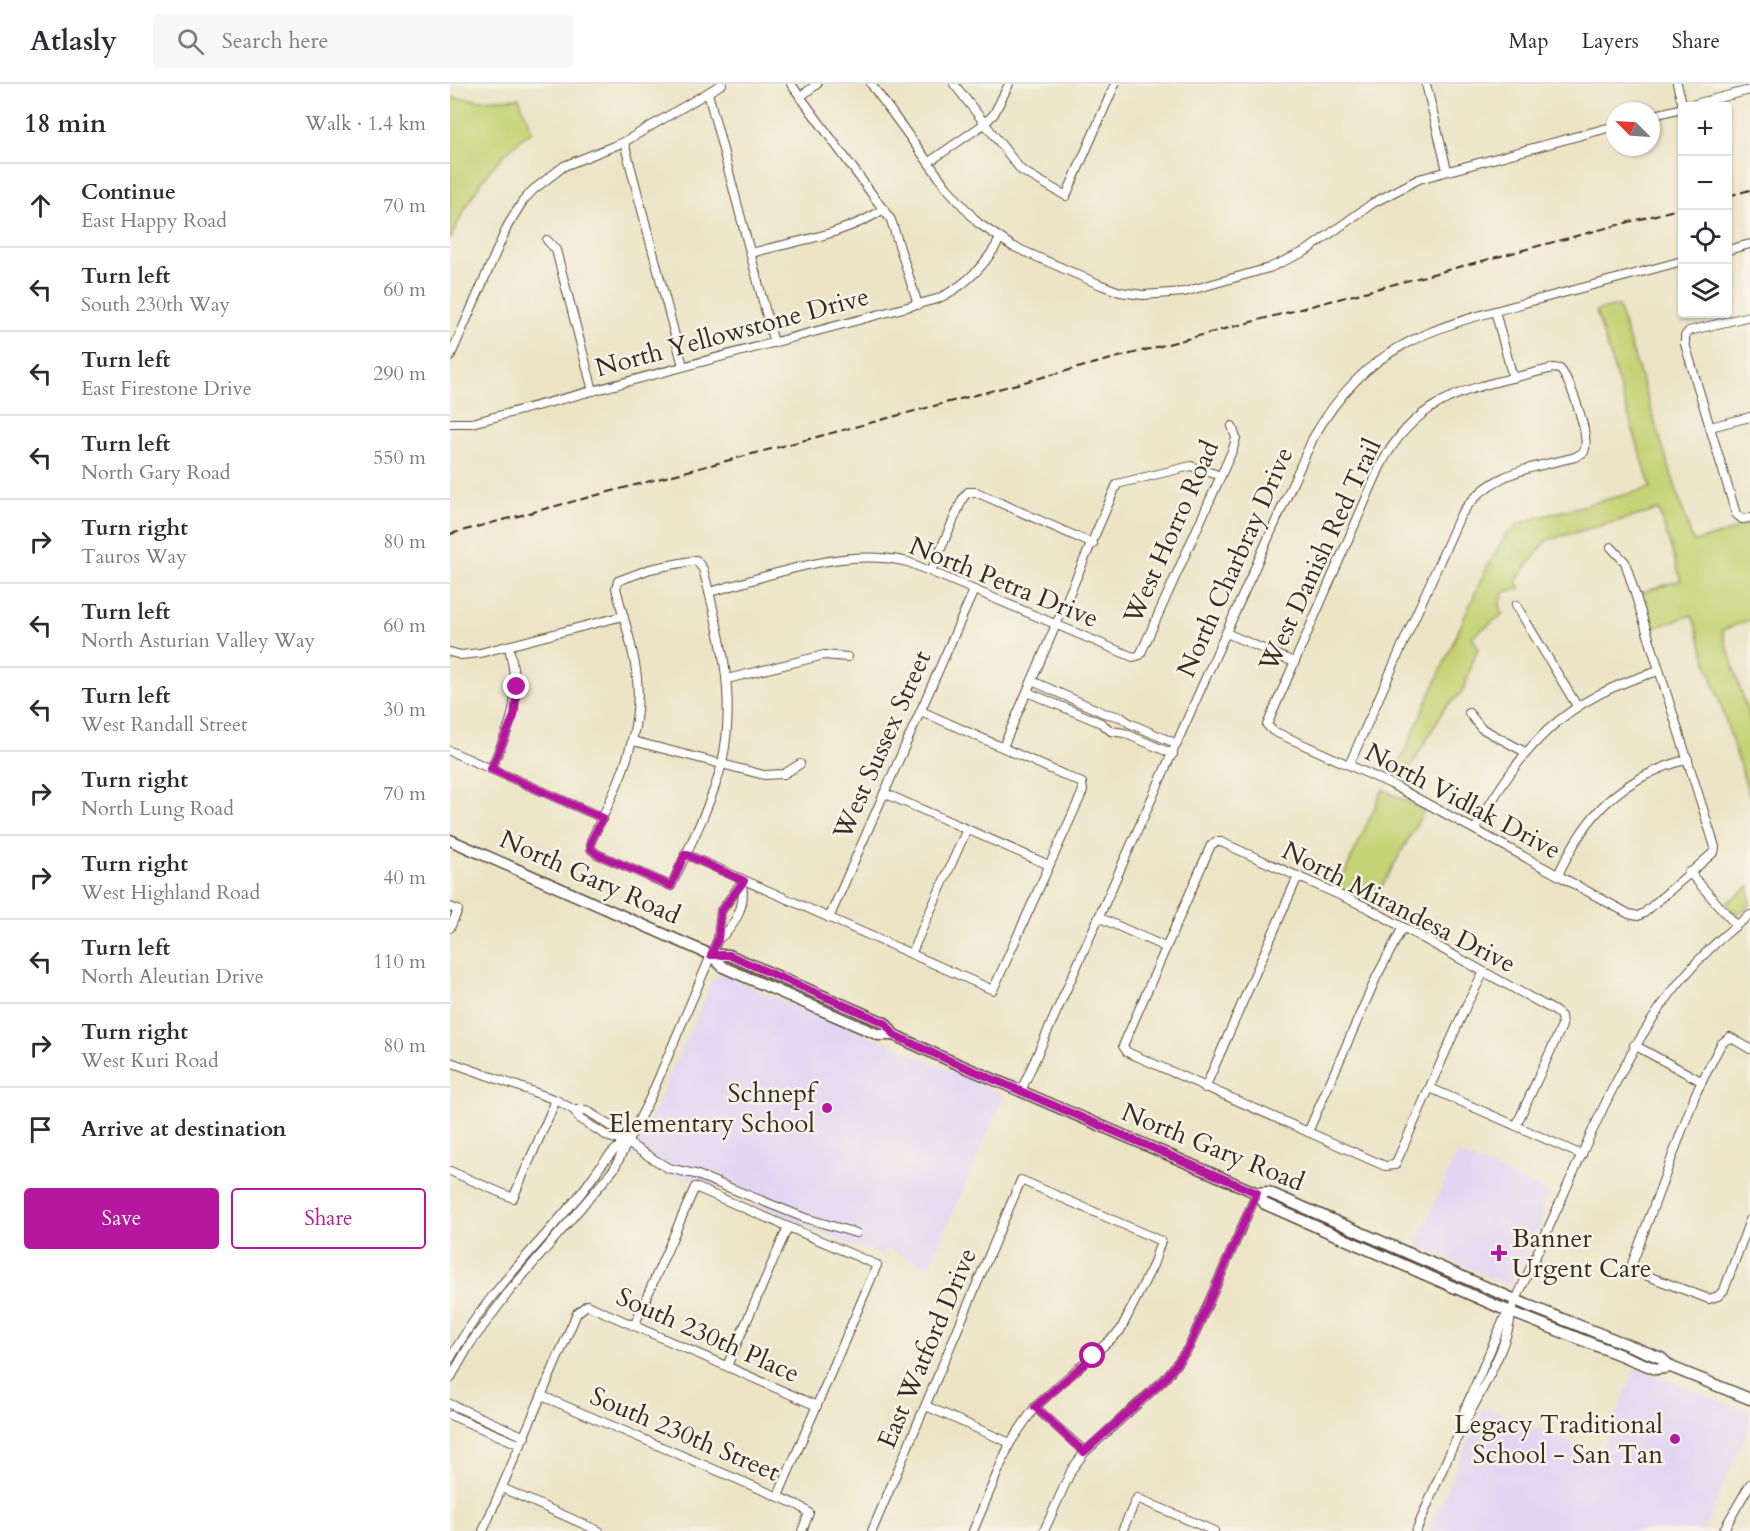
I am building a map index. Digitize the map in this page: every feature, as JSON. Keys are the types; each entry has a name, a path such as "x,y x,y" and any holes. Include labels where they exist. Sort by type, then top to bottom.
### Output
{"main road":[{"name":"North Gary Road","path":"450,840 711,955 729,955 885,1023 894,1035 1021,1091 1257,1193 1268,1192 1515,1300 1661,1358 1671,1367"},
{"path":"1257,1193 1266,1204 1510,1311 1656,1369 1671,1367 1750,1399"}],"street":[{"path":"450,357 508,225 523,201 544,180 564,166 624,142 722,84"},
{"path":"791,84 884,209 897,231 918,305"},
{"path":"800,96 817,84"},
{"path":"870,84 968,214 1000,239 1111,290 1131,294 1169,295 1252,274 1306,251 1373,203 1419,179 1606,128"},
{"path":"954,84 1021,170 1066,196 1115,84"},
{"path":"929,162 984,124 994,114 1009,84"},
{"path":"1426,84 1447,170"},
{"path":"1677,84 1682,102"},
{"path":"1703,102 1750,90"},
{"path":"708,93 774,343"},
{"path":"1660,114 1678,109"},
{"path":"624,142 683,366"},
{"path":"751,253 843,230 863,222 884,209"},
{"name":"North Yellowstone Drive","path":"450,423 472,423 918,305 948,294 966,282 985,263 1000,239"},
{"path":"547,240 556,250 593,391"},
{"path":"1732,249 1750,244"},
{"name":"North Charbray Drive","path":"1021,1091 1313,438 1343,391 1376,361 1429,330 1678,262"},
{"path":"1495,311 1513,378"},
{"path":"1750,316 1689,332 1685,336 1684,344 1739,518 1750,518"},
{"name":"West Danish Red Trail","path":"1267,725 1380,467 1400,433 1441,400 1513,378 1553,368 1560,369 1568,380 1586,438 1584,452 1575,457 1507,475 1480,490 1469,502 1460,516 1349,765"},
{"path":"1710,427 1750,417"},
{"name":"West Horro Road","path":"1140,655 1221,476 1236,438 1232,426"},
{"path":"1003,747 1093,544 1117,484 1191,466 1221,476"},
{"path":"931,571 963,498 968,492 976,492 1093,544"},
{"path":"1611,547 1624,562 1715,847 1714,852 1689,872 1736,925"},
{"name":"North Petra Drive","path":"709,592 848,558 890,558 931,571 1128,656 1140,655"},
{"path":"696,560 700,564 709,592 727,679 727,728 721,765 671,886 597,854 591,849 591,841 627,763 633,741 639,697 637,676 616,588 618,582 633,575 696,560"},
{"name":"West Sussex Street","path":"829,918 974,590"},
{"path":"1516,605 1577,706"},
{"path":"450,652 461,655 509,647 623,616"},
{"path":"1226,633 1294,662"},
{"path":"491,769 515,710 517,687 509,647"},
{"path":"727,679 824,655 847,657"},
{"path":"1475,829 1502,782 1525,752 1555,722 1577,706 1626,681 1659,671"},
{"path":"1032,681 1177,744"},
{"path":"1027,692 1105,728 1124,733 1173,754"},
{"path":"685,854 743,883 993,990 1083,791 1082,783 921,711"},
{"path":"1105,728 1105,720 1110,713"},
{"path":"1469,713 1481,728 1525,752"},
{"name":"North Vidlak Drive","path":"1267,725 1273,731 1349,765 1475,829 1629,914 1638,916 1689,872"},
{"path":"633,741 764,774 784,774 800,764"},
{"path":"450,751 603,818"},
{"path":"1558,875 1577,837 1608,799 1644,774 1688,759"},
{"path":"884,793 1049,865"},
{"path":"911,954 967,830"},
{"name":"North Mirandesa Drive","path":"1165,947 1211,845 1215,842 1298,876 1403,927 1561,1016 1562,1026 1516,1126"},
{"path":"1204,1088 1298,876"},
{"path":"450,1378 470,1344 508,1293 603,1184 623,1152 651,1096 718,939 721,911 732,894 743,883"},
{"path":"718,939 726,934 738,918 744,894 743,883"},
{"path":"726,905 738,911"},
{"path":"450,928 454,909"},
{"path":"1416,1531 1458,1436 1464,1411 1503,1320 1510,1311 1634,1045 1683,978 1710,948 1750,915"},
{"path":"1100,918 1165,947 1123,1046 1127,1052 1204,1088 1385,1166 1395,1166 1467,1004 1484,972"},
{"path":"1308,1132 1377,976 1403,927"},
{"path":"1750,1049 1730,1037 1721,1044 1701,1081 1632,1264 1637,1272 1708,1299 1718,1296 1724,1290 1746,1246 1750,1220"},
{"path":"1634,1045 1701,1081"},
{"path":"450,1062 556,1100 574,1110 580,1119 609,1137 626,1142 668,1168 695,1174 805,1218 856,1233"},
{"path":"1430,1088 1582,1155"},
{"path":"450,1172 513,1198 556,1100"},
{"path":"450,1359 494,1294 577,1199 614,1149 626,1142"},
{"name":"East Watford Drive","path":"872,1531 1021,1180 1161,1241 1153,1265 1120,1331 1035,1407"},
{"path":"634,1326 695,1187 877,1265 778,1496"},
{"path":"1044,1531 1072,1469 1084,1452 1165,1379 1189,1347 1257,1193"},
{"path":"727,1366 788,1227"},
{"name":"South 230th Place","path":"542,1396 582,1308 587,1305 817,1406"},
{"path":"483,1531 542,1396"},
{"name":"South 230th Street","path":"542,1396 778,1496 809,1513 802,1531"},
{"path":"450,1404 523,1441"},
{"path":"926,1406 1010,1443"},
{"path":"973,1531 1010,1443 1035,1407 1084,1452"},
{"path":"450,1414 523,1441"},
{"path":"1723,1531 1750,1484"},
{"path":"502,1488 599,1531"},
{"path":"1122,1531 1137,1498 1214,1531"}],"shaded area":[{"name":"Schnepf Elementary School","path":"722,973 774,998 832,1019 1005,1095 929,1267 887,1249 881,1254 850,1245 702,1180 666,1173 629,1152 649,1121 713,980"},
{"path":"1457,1153 1550,1193 1547,1200 1542,1202 1543,1218 1512,1284 1507,1285 1416,1245"},
{"name":"Legacy Traditional School - San Tan","path":"1636,1367 1750,1413 1750,1424 1704,1531 1429,1531 1483,1406 1600,1455"}],"green space":[{"path":"450,97 480,100 519,98 532,131 493,166 465,208 450,240"},
{"path":"1618,306 1693,542 1735,530 1737,526 1750,527 1750,620 1722,630 1750,720 1750,797 1692,615 1653,628 1641,593 1681,580 1659,510 1547,540 1517,579 1520,589 1506,591 1501,599 1503,614 1472,637 1478,647 1463,691 1444,709 1402,783 1393,778 1485,571 1506,535 1518,525 1532,519 1651,488 1596,311"},
{"path":"1383,789 1424,811 1372,904 1338,888"},
{"path":"1750,886 1750,905 1739,913 1732,912 1726,904"}],"railway":[{"path":"1732,195 1750,190"},
{"path":"450,534 1678,209"}],"place":[{"name":"Schnepf Elementary School","path":"827,1108"},
{"name":"Banner Urgent Care","path":"1499,1253"},
{"name":"Legacy Traditional School - San Tan","path":"1675,1439"}],"route":[{"path":"517,687 514,716 491,769 603,818 591,841 591,849 597,854 671,886 685,854 744,881 721,911 718,939 711,955 729,955 885,1023 894,1035 937,1055 1257,1193 1203,1320 1189,1347 1165,1379 1084,1452 1035,1407 1093,1356"}]}
